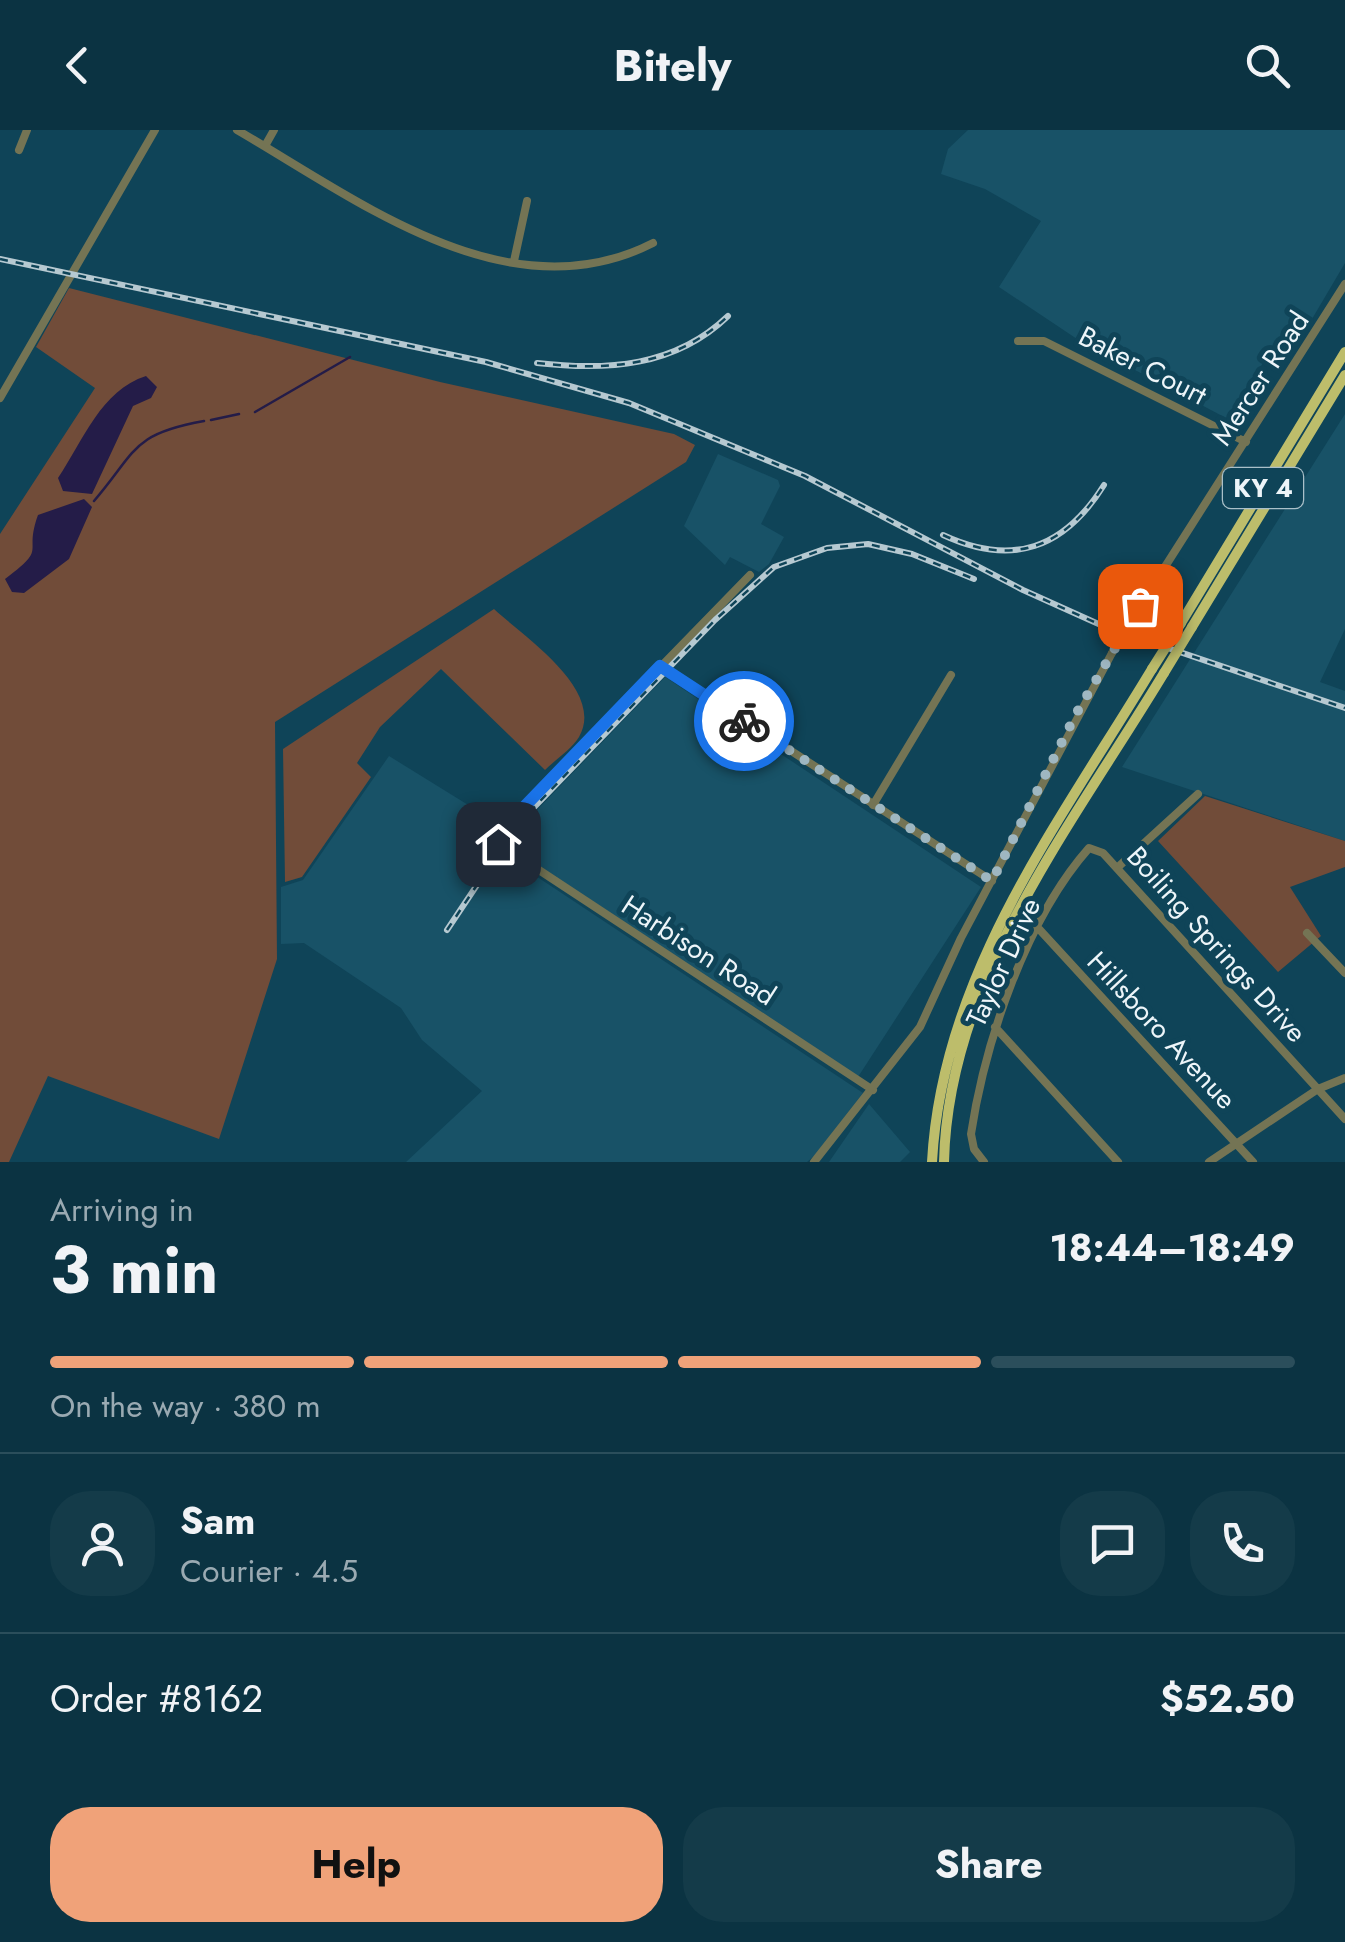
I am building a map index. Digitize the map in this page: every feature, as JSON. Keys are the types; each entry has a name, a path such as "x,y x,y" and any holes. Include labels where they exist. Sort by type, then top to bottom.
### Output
{"highway":[{"name":"KY 4","path":"1186,625 1345,352"},
{"name":"KY 4","path":"932,1162 946,1059 979,962 1345,374"},
{"name":"KY 4","path":"944,1162 956,1071 991,965 1158,671"}],"street":[{"path":"19,150 28,130"},
{"path":"0,398 155,130"},
{"path":"237,130 404,227 467,251 548,267 590,266 653,243"},
{"path":"265,146 274,130"},
{"path":"514,261 527,201"},
{"name":"Mercer Road","path":"814,1162 920,1027 1112,653 1345,284"},
{"name":"Baker Court","path":"1018,341 1044,341 1246,442"},
{"path":"750,575 660,666 992,881"},
{"name":"Harbison Road","path":"660,666 500,832 497,839 501,848 873,1090"},
{"path":"873,805 952,675"},
{"path":"1117,868 1198,794"},
{"name":"Boiling Springs Drive","path":"1093,848 1117,868 1345,1118"},
{"name":"Taylor Drive","path":"984,1162 974,1149 971,1134 995,1027 1039,929 1084,853 1093,848"},
{"name":"Hillsboro Avenue","path":"1039,929 1253,1162"},
{"path":"1307,933 1345,974"},
{"path":"995,1027 1118,1162"},
{"path":"1210,1162 1318,1089 1345,1078"}],"shaded area":[{"path":"968,130 1345,130 1345,263 1289,358 1273,347 1228,419 1080,341 999,287 1041,221 985,189 941,174 948,149"},
{"path":"69,288 440,382 674,434 695,445 686,462 275,722 277,959 219,1139 48,1076 9,1162 0,1162 0,534 95,388 36,347"},
{"path":"146,376 157,387 151,398 133,406 92,494 63,491 58,478 94,418 117,393"},
{"path":"1345,414 1345,629 1320,682 1345,691 1345,841 1122,767"},
{"path":"718,454 778,480 780,486 761,524 784,537 769,564 759,572 730,557 725,565 684,526"},
{"path":"84,499 92,507 69,559 24,593 12,592 5,579 31,555 38,515"},
{"path":"494,609 541,649 572,683 584,719 576,741 545,770 441,669 380,727 357,763 371,777 302,877 285,882 283,749"},
{"path":"665,677 981,887 858,1077 514,849 514,834"},
{"path":"389,756 486,816 477,837 863,1093 815,1155 807,1162 406,1162 482,1091 422,1040 401,1008 304,943 281,944 281,887 303,880"},
{"path":"1205,796 1345,841 1345,867 1290,887 1321,936 1278,972 1158,841"},
{"path":"869,1104 910,1152 900,1162 829,1162"}],"waterway":[{"path":"255,412 350,357"},
{"path":"211,420 239,414"},
{"path":"94,501 128,457 148,439 204,421"}],"railway":[{"path":"0,259 486,362 629,403 805,476 1023,590 1103,626 1345,708"},
{"path":"537,363 589,366 639,362 686,346 728,316"},
{"path":"943,535 992,550 1034,546 1072,524 1104,485"},
{"path":"447,930 517,825 715,620 774,567 827,548 868,544 912,554 974,579"}],"way so far":[{"path":"744,721 992,881 1024,826 1076,714 1140,606"}],"route":[{"path":"498,844 500,832 660,666 744,721"}]}
